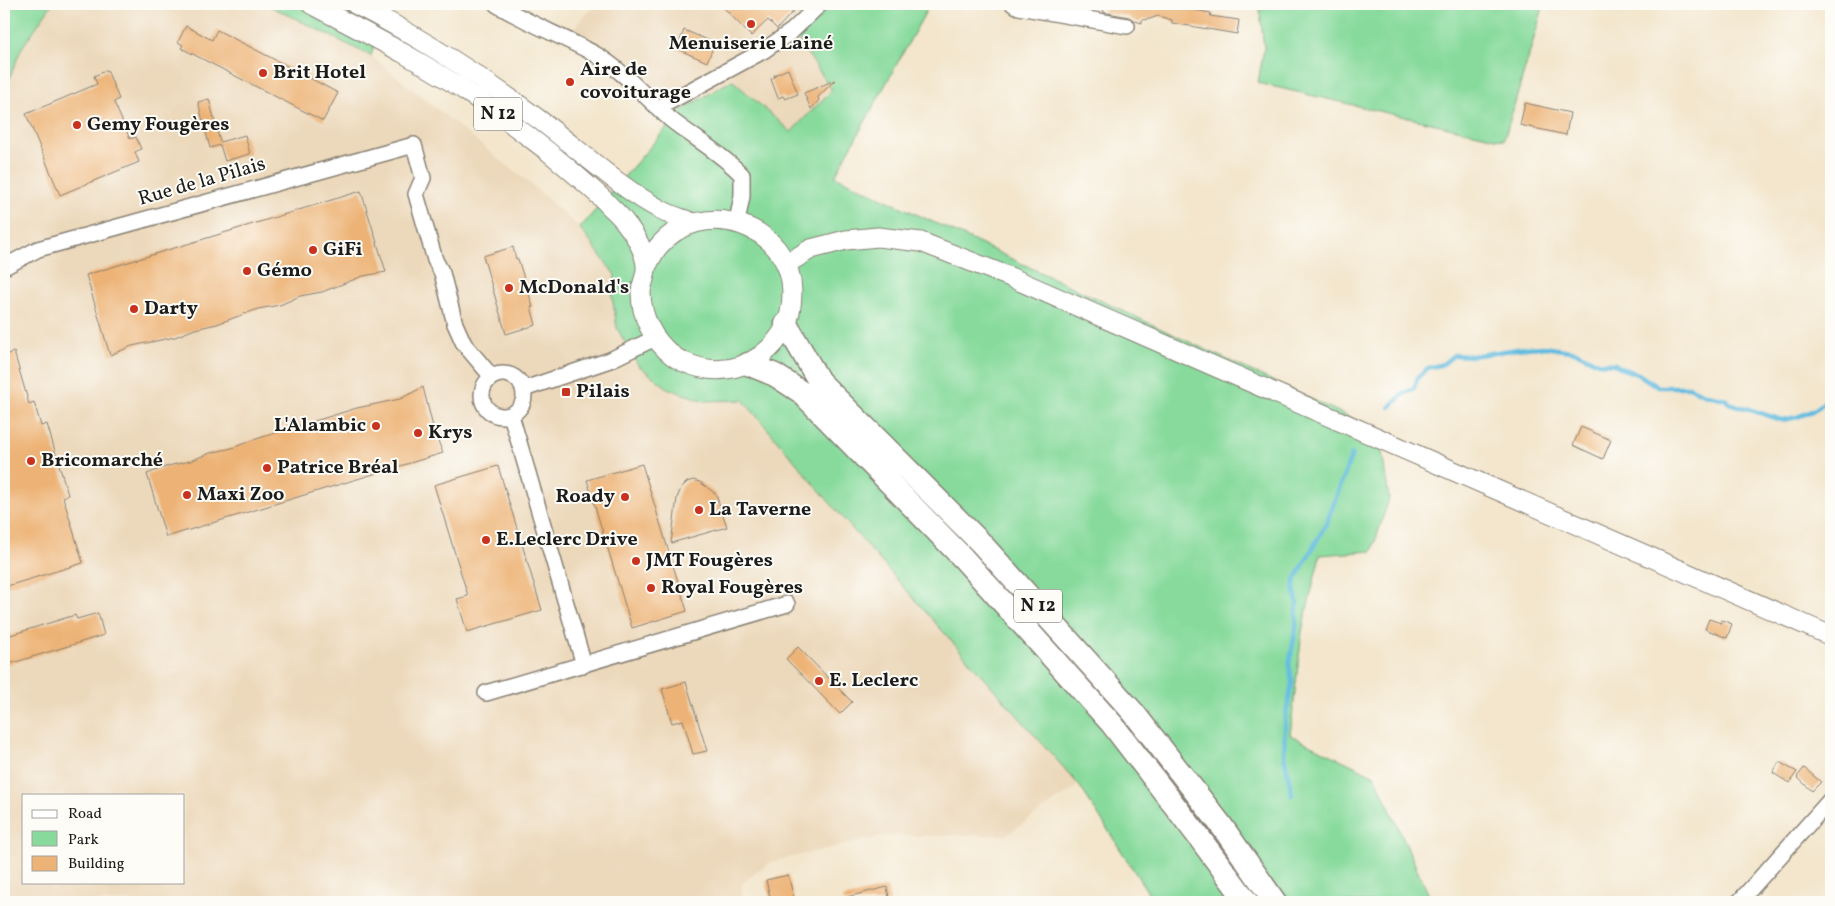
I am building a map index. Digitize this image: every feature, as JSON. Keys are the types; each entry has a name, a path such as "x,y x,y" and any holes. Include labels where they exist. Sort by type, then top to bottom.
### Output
{"highway":[{"name":"N 12","path":"786,324 819,381 980,542 1133,712 1221,824 1276,902"},
{"name":"N 12","path":"748,364 776,375 801,392 963,558 1112,724 1247,902"}],"main road":[{"name":"N 12","path":"311,4 393,47 473,96 580,177 624,220 642,250 646,267"},
{"name":"N 12","path":"355,4 399,26 477,75 541,121 632,192 664,212 694,223"},
{"path":"716,220 737,222 757,231 763,236 774,246 786,264 791,284 792,304 786,324 777,340 764,354 748,364 723,370 697,368 673,356 655,338 644,316 641,291 646,267 658,248 674,232 694,223 716,220"},
{"path":"786,264 811,249 846,240 878,237 921,242 1019,281 1831,636"}],"street":[{"path":"496,4 596,55 633,82 658,108 686,132 728,160 742,175 742,196 737,222"},
{"path":"658,108 763,51 792,31 820,4"},
{"path":"1013,4 1019,7 1127,26"},
{"name":"Rue de la Pilais","path":"4,267 38,249 414,145 424,178 416,194 435,260 442,274 455,324 464,344 492,377"},
{"path":"524,389 610,360 655,338"},
{"path":"498,374 511,375 517,378 524,389 525,396 521,408 511,415 498,416 487,409 482,397 484,386 492,377 498,374"},
{"path":"511,415 584,665"},
{"path":"486,693 787,604"},
{"path":"1738,902 1831,799"}],"shaded area":[{"path":"52,4 266,4 371,56 535,188 580,228 615,275 612,296 705,401 743,400 854,531 1079,785 1006,835 882,836 771,862 742,883 742,902 16,902 4,889 4,92 21,49"},
{"path":"594,4 832,4 797,38 832,89 791,133 732,80 681,111 573,30"}],"green space":[{"path":"4,4 52,4 21,49 4,92"},
{"path":"266,4 385,4 371,56"},
{"path":"832,4 930,4 835,176 1379,431 1389,499 1372,551 1320,555 1302,631 1290,735 1375,776 1432,902 1154,902 1079,785 854,531 743,400 705,401 669,389 638,365 617,328 612,296 615,275 580,228 681,111 732,80 791,132 832,90 797,38"},
{"path":"1259,4 1544,4 1504,140 1258,83 1264,48"}],"building":[{"name":"Menuiserie Lainé","path":"720,4 800,4 777,29 768,20 751,36"},
{"path":"1105,4 1160,4 1211,13 1210,16 1239,20 1237,34 1172,23 1172,20 1158,16 1142,20 1142,23 1129,17 1103,12"},
{"name":"Brit Hotel","path":"186,26 212,40 217,30 293,69 300,68 308,77 338,93 323,121 181,48 183,45 178,42"},
{"path":"684,30 715,43 707,62 677,49"},
{"path":"788,69 798,94 785,99 783,96 778,98 771,79 775,77 774,75"},
{"name":"Gemy Fougères","path":"107,70 119,99 114,102 130,139 136,137 141,149 135,152 139,162 60,195 26,114 97,84 94,76"},
{"path":"835,80 818,97 819,100 811,109 804,93"},
{"path":"209,99 220,142 245,135 250,154 225,161 220,145 210,148 198,102"},
{"path":"1525,103 1570,113 1566,135 1520,125"},
{"path":"361,191 386,272 363,276 322,292 300,296 280,305 258,309 175,337 132,346 110,355 86,275"},
{"name":"McDonald's","path":"513,247 533,307 531,307 536,325 506,334 483,256"},
{"name":"Bricomarché","path":"14,352 29,404 34,402 41,426 47,424 68,495 63,497 83,563 4,587 4,355"},
{"path":"423,387 434,431 443,453 166,537 147,474 357,408 400,399"},
{"path":"1581,427 1611,440 1603,459 1573,445"},
{"path":"642,464 687,611 632,628 587,480"},
{"name":"E.Leclerc Drive","path":"498,466 542,610 467,632 457,599 468,596 434,485"},
{"name":"La Taverne","path":"693,480 700,482 716,494 727,527 671,543 677,498 681,488 687,482"},
{"path":"98,613 104,635 6,665 4,637 75,615 77,619"},
{"path":"1709,619 1721,623 1722,620 1732,624 1727,638 1705,629"},
{"name":"E. Leclerc","path":"798,647 852,702 840,714 786,659"},
{"path":"686,682 707,751 693,754 683,720 672,723 662,689"},
{"path":"1779,762 1797,772 1789,783 1773,773"},
{"path":"1804,768 1821,782 1812,791 1797,777"},
{"path":"788,875 795,902 771,902 766,880"},
{"path":"887,887 890,902 843,902 843,898"}],"waterway":[{"path":"1390,407 1402,395 1414,388 1418,377 1428,368 1443,364 1454,355 1472,356 1544,347 1576,352 1598,363 1615,364 1620,368 1638,374 1658,387 1689,387 1704,394 1725,399 1729,403 1782,420 1811,412 1823,403 1831,392"},
{"path":"1292,795 1284,755 1285,719 1292,682 1289,665 1296,628 1297,603 1294,587 1295,580 1327,522 1352,454"}],"place":[{"name":"Menuiserie Lainé","path":"751,24"},
{"name":"Brit Hotel","path":"263,73"},
{"name":"Aire de covoiturage","path":"570,82"},
{"name":"Gemy Fougères","path":"77,125"},
{"name":"GiFi","path":"313,250"},
{"name":"Gémo","path":"247,271"},
{"name":"McDonald's","path":"509,288"},
{"name":"Darty","path":"134,309"},
{"name":"Pilais","path":"566,392"},
{"name":"L'Alambic","path":"376,426"},
{"name":"Krys","path":"418,433"},
{"name":"Bricomarché","path":"31,461"},
{"name":"Patrice Bréal","path":"267,468"},
{"name":"Maxi Zoo","path":"187,495"},
{"name":"Roady","path":"625,497"},
{"name":"La Taverne","path":"699,510"},
{"name":"E.Leclerc Drive","path":"486,540"},
{"name":"JMT Fougères","path":"636,561"},
{"name":"Royal Fougères","path":"651,588"},
{"name":"E. Leclerc","path":"819,681"}]}
